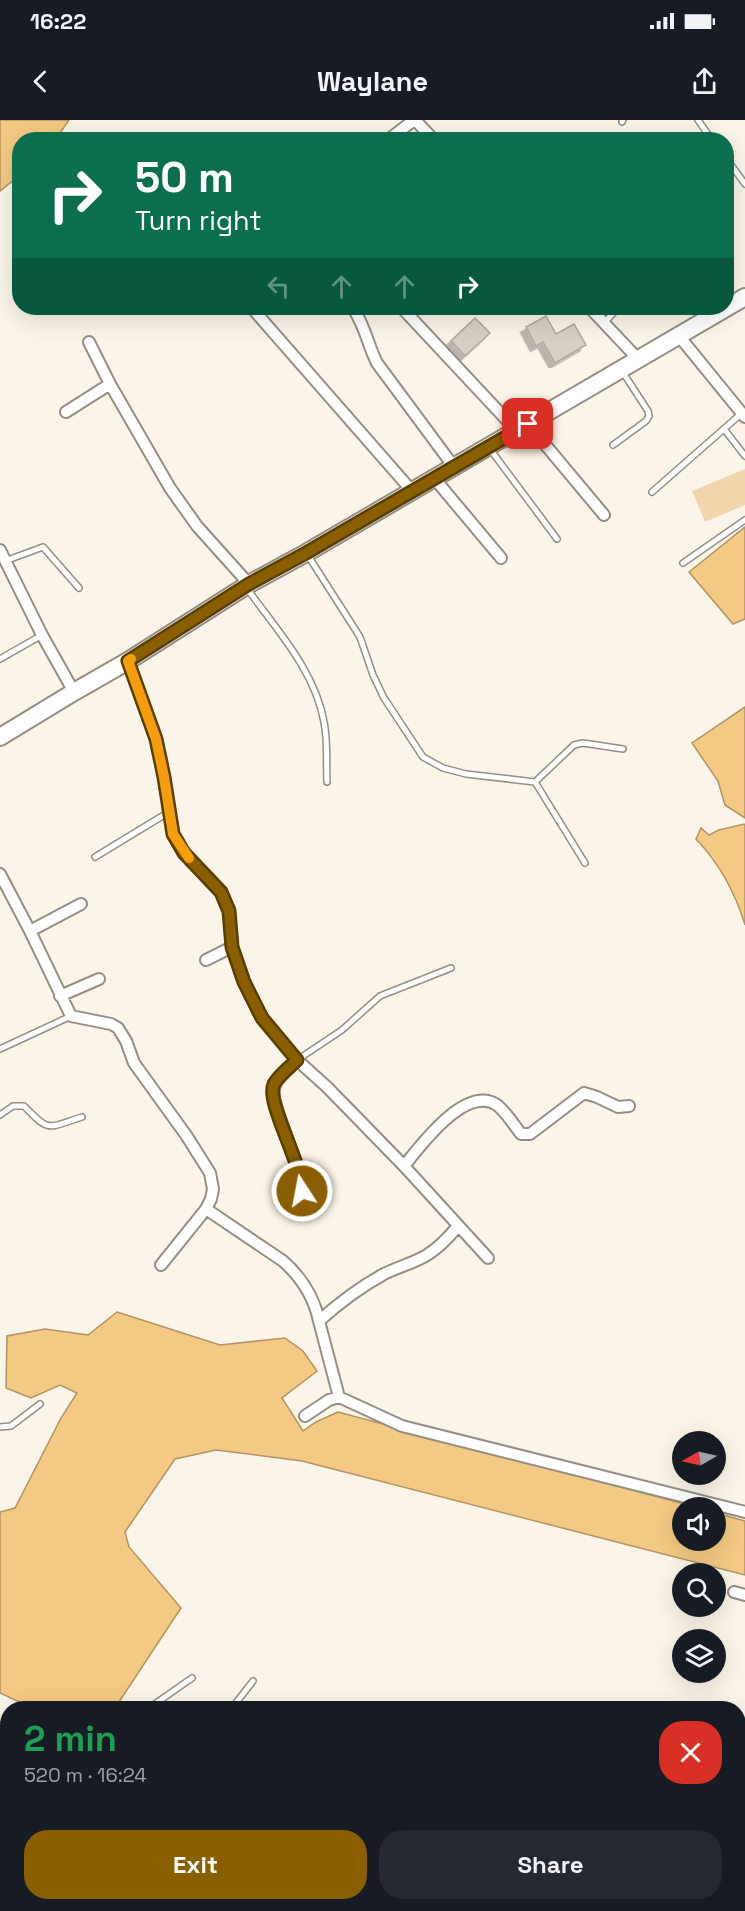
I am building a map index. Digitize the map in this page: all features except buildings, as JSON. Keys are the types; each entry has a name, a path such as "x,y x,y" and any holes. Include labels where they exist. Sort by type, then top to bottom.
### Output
{"main road":[{"path":"0,737 128,661 247,585 715,315"}],"street":[{"path":"399,132 415,120 426,132"},
{"path":"258,315 412,491"},
{"path":"358,315 363,323 376,363 454,467"},
{"path":"409,315 522,427 604,515"},
{"path":"597,315 638,358"},
{"path":"679,336 744,415"},
{"path":"89,342 110,384 170,488 197,526 247,585"},
{"path":"66,412 110,384"},
{"path":"434,478 501,558"},
{"path":"1,553 42,635 74,692"},
{"path":"128,661 156,739 173,834 184,853 221,892 229,911 232,947 244,982 262,1018 297,1060 327,1087 404,1166 488,1258"},
{"path":"0,874 71,1016 111,1024 118,1028 126,1041 134,1064 186,1135 210,1173 213,1189 206,1209 161,1265"},
{"path":"30,931 81,904"},
{"path":"207,960 232,947"},
{"path":"60,996 99,979"},
{"path":"286,1202 302,1191 303,1182 272,1091 275,1082 297,1060"},
{"path":"404,1166 422,1143 451,1115 468,1104 482,1100 497,1106 521,1134 530,1134 584,1093 618,1107 629,1106"},
{"path":"206,1209 294,1270 316,1305 339,1397"},
{"path":"319,1320 342,1300 385,1273 427,1255 445,1242 458,1226"},
{"path":"305,1416 329,1400 339,1397 402,1426 745,1512"},
{"path":"734,1592 745,1595"}],"lane":[{"path":"734,169 745,184"},
{"path":"604,323 611,315"},
{"path":"613,445 646,421 649,416 621,369"},
{"path":"652,492 724,429 744,415"},
{"path":"724,429 745,456"},
{"path":"488,447 557,539"},
{"path":"683,563 745,520"},
{"path":"1,553 43,547 79,588"},
{"path":"306,553 360,638 384,698 423,757 443,768 466,774 535,782"},
{"path":"247,585 305,668 314,690 324,722 327,782"},
{"path":"0,659 42,635"},
{"path":"535,782 574,745 583,742 623,749"},
{"path":"535,782 585,863"},
{"path":"95,857 169,812"},
{"path":"297,1060 342,1030 380,996 451,968"},
{"path":"0,1049 71,1016"},
{"path":"0,1115 13,1106 24,1106 43,1125 51,1126 82,1117"},
{"path":"0,1427 11,1426 40,1404"},
{"path":"159,1701 192,1678"},
{"path":"237,1701 253,1681"}],"shaded area":[{"path":"0,120 69,120 61,132 12,132 12,182 0,191"},
{"path":"745,469 745,505 705,522 692,491"},
{"path":"745,527 745,619 733,624 689,572"},
{"path":"745,707 745,818 725,805 718,781 692,743"},
{"path":"744,824 745,925 726,879 696,839 701,828 709,835"},
{"path":"117,1312 220,1345 285,1338 303,1351 317,1371 282,1398 303,1431 338,1412 672,1501 672,1551 726,1551 726,1516 745,1521 745,1575 726,1570 726,1563 698,1563 302,1461 216,1450 175,1459 125,1532 129,1547 181,1608 120,1701 17,1701 0,1693 0,1512 15,1508 61,1418 77,1393 60,1385 31,1398 6,1388 7,1336 45,1329 88,1335"}],"slow traffic":[{"path":"131,659 128,661 156,739 173,834 189,858"}],"route":[{"path":"302,1191 303,1182 272,1091 275,1082 297,1060 262,1018 244,982 232,947 229,911 221,892 184,853 173,834 156,739 128,661 249,584 528,424"}]}
